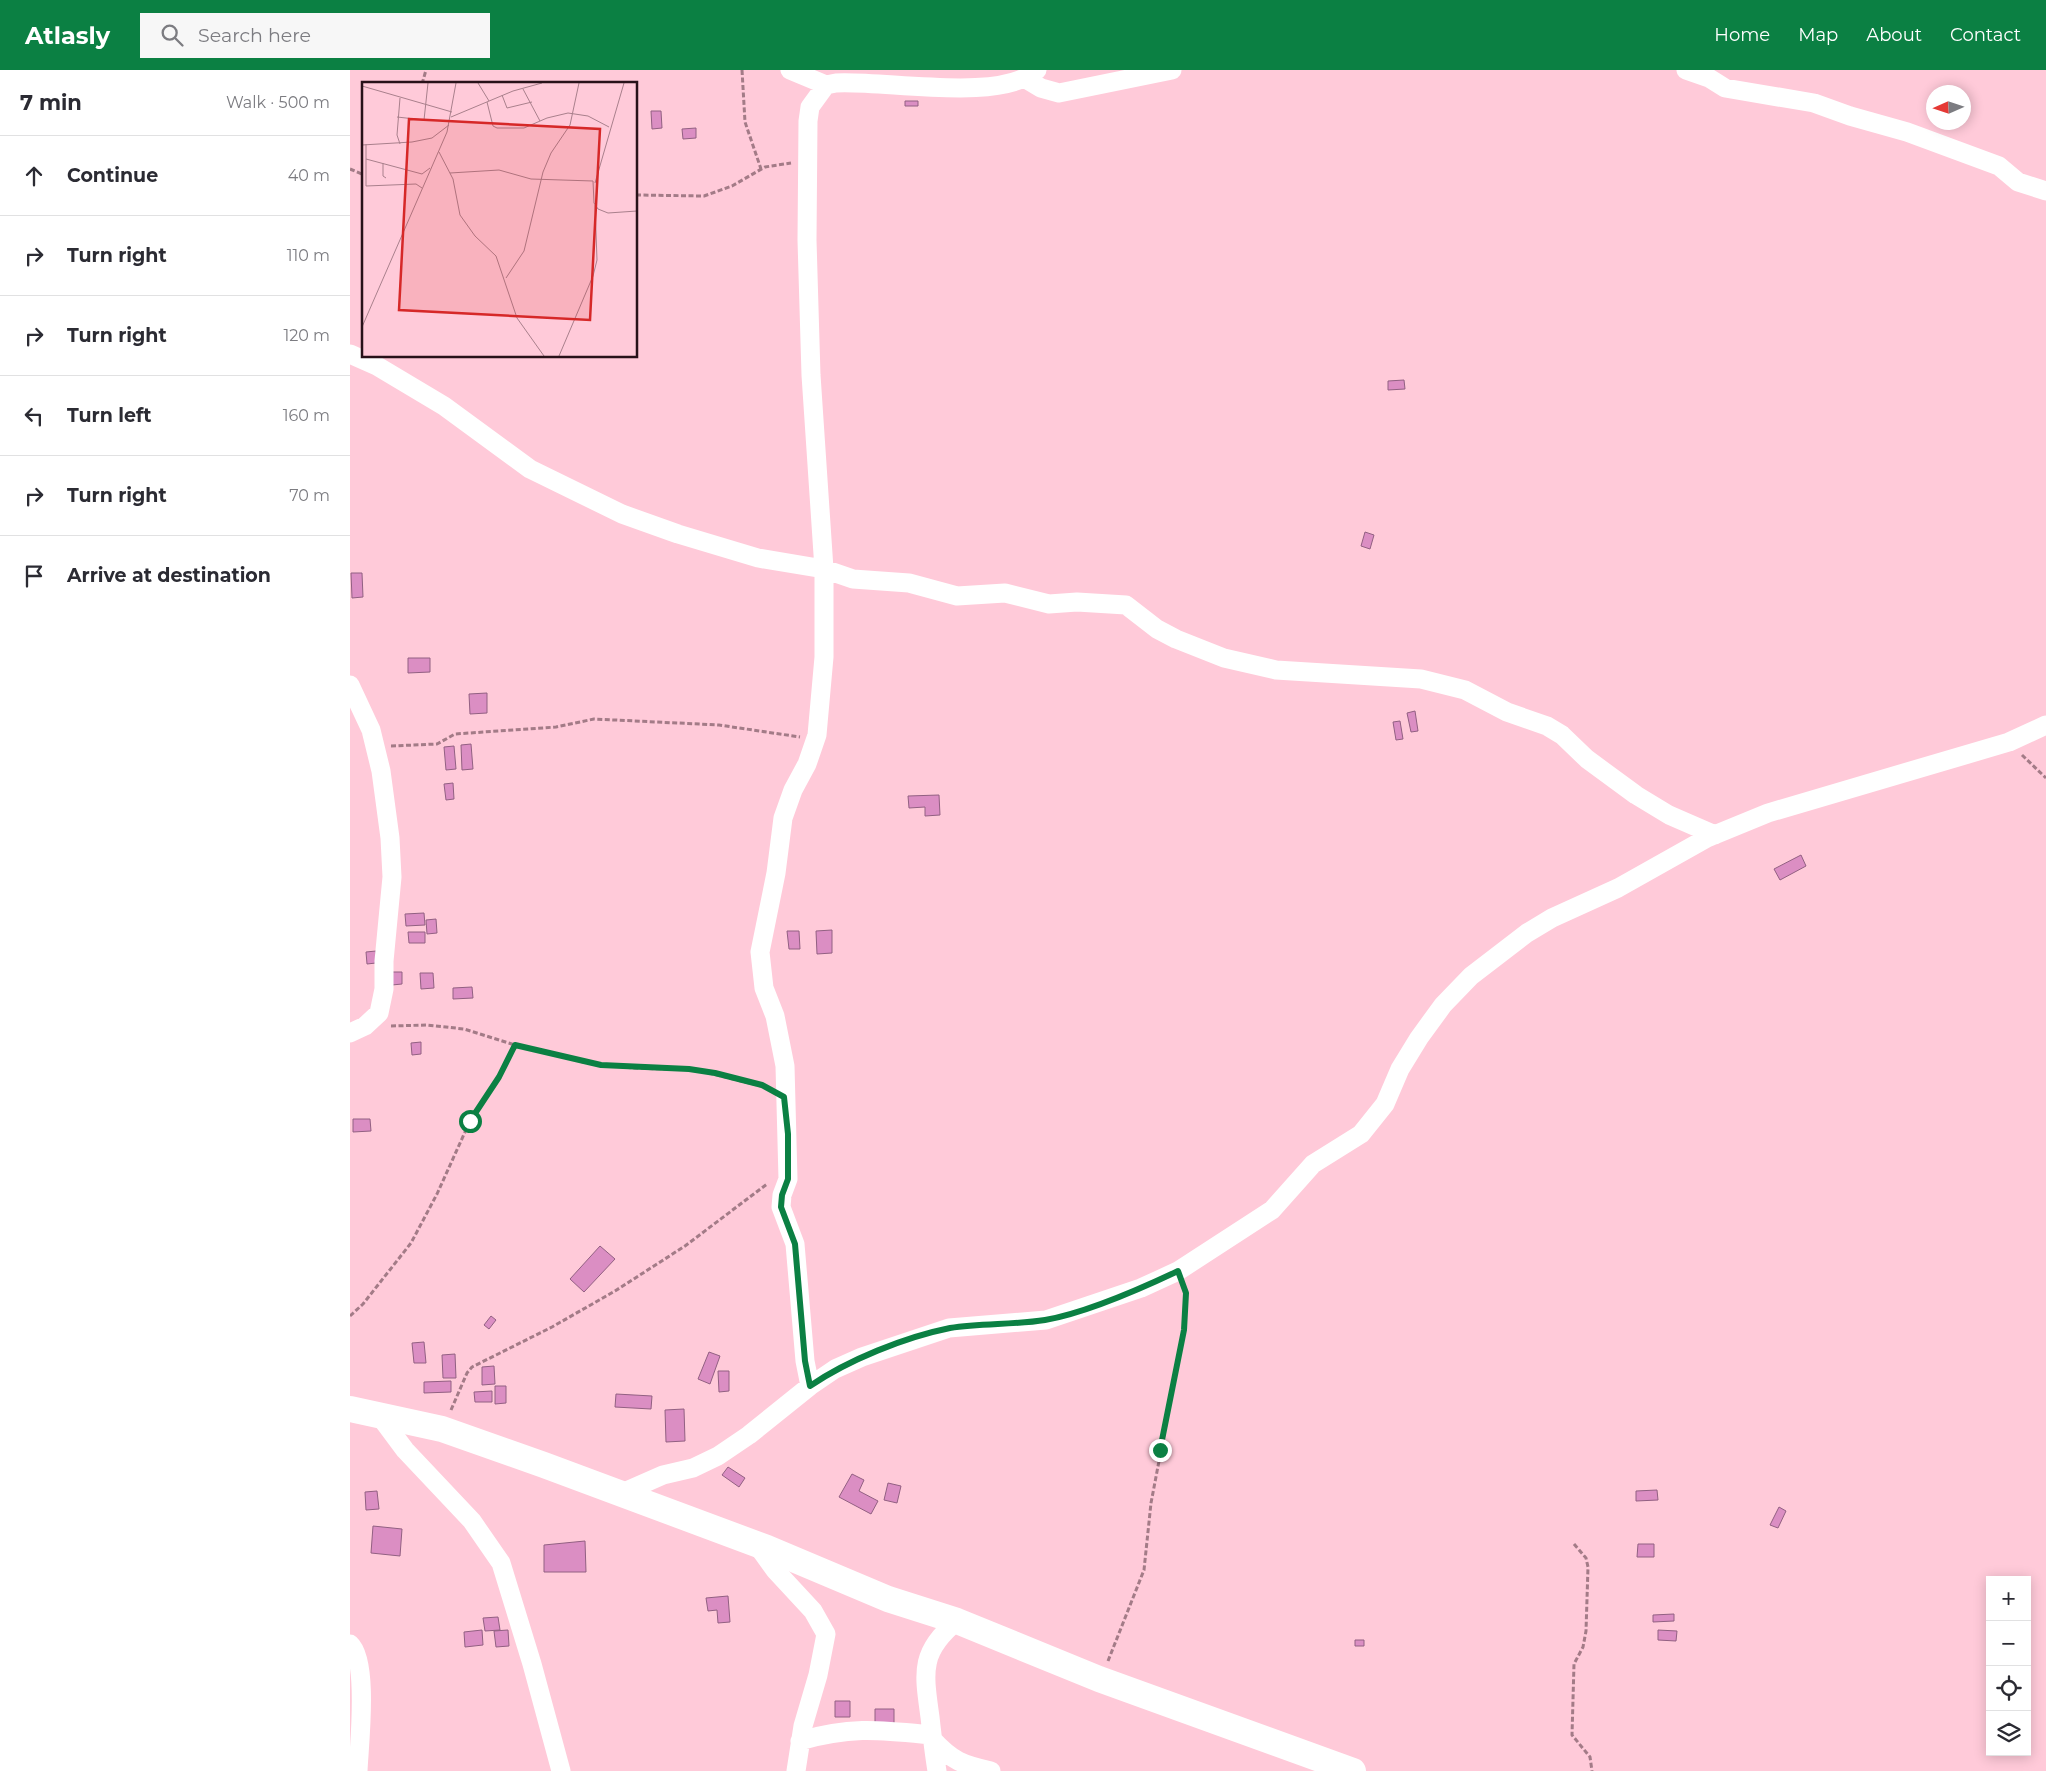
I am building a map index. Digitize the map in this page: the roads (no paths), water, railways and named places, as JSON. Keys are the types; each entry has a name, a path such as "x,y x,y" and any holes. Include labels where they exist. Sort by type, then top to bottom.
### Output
{"main road":[{"path":"350,1409 442,1429 622,1493 680,1518 757,1544 888,1599 956,1621 1099,1679 1354,1771"}],"street":[{"path":"790,70 826,85 853,82 947,88 1008,85 1032,74 1041,88 1059,93 1172,70"},
{"path":"1686,70 1709,78 1725,88 1814,103 1850,116 1907,132 1999,166 2018,182 2046,191"},
{"path":"810,1386 805,1361 795,1244 781,1207 782,1195 788,1179 784,1097 785,1066 782,1040 764,988 760,952 776,873 783,818 793,790 807,764 817,734 824,657 824,569 811,376 806,240 807,156 810,107 826,85"},
{"path":"350,354 377,366 444,406 530,469 596,502 678,534 758,558 824,569 853,579 909,583 956,596 1005,593 1049,604 1077,602 1126,605 1157,629 1176,639 1224,658 1276,670 1421,679 1465,690 1507,712 1547,726 1562,735 1587,758 1636,795 1669,815 1715,834"},
{"path":"350,684 364,713 376,747 390,838 392,877 384,960 384,989 379,1013 358,1029"},
{"path":"622,1493 663,1475 693,1468 718,1456 749,1435 810,1386 835,1369 862,1356 949,1328 1046,1320 1141,1288 1178,1271 1272,1210 1313,1164 1361,1134 1385,1104 1400,1069 1419,1038 1444,1005 1471,976 1497,954 1552,918 1618,888 1715,834 1768,814 2009,742 2046,725"},
{"path":"379,1415 405,1450 472,1521 501,1563 535,1674 561,1771"},
{"path":"757,1544 775,1570 813,1612 826,1634 824,1650 800,1742 796,1771"},
{"path":"938,1771 925,1690 927,1658 942,1634 956,1621"},
{"path":"350,1644 354,1648 359,1669 362,1699 358,1771"},
{"path":"800,1742 843,1731 891,1729 932,1737 956,1761 966,1766 991,1771"}]}
